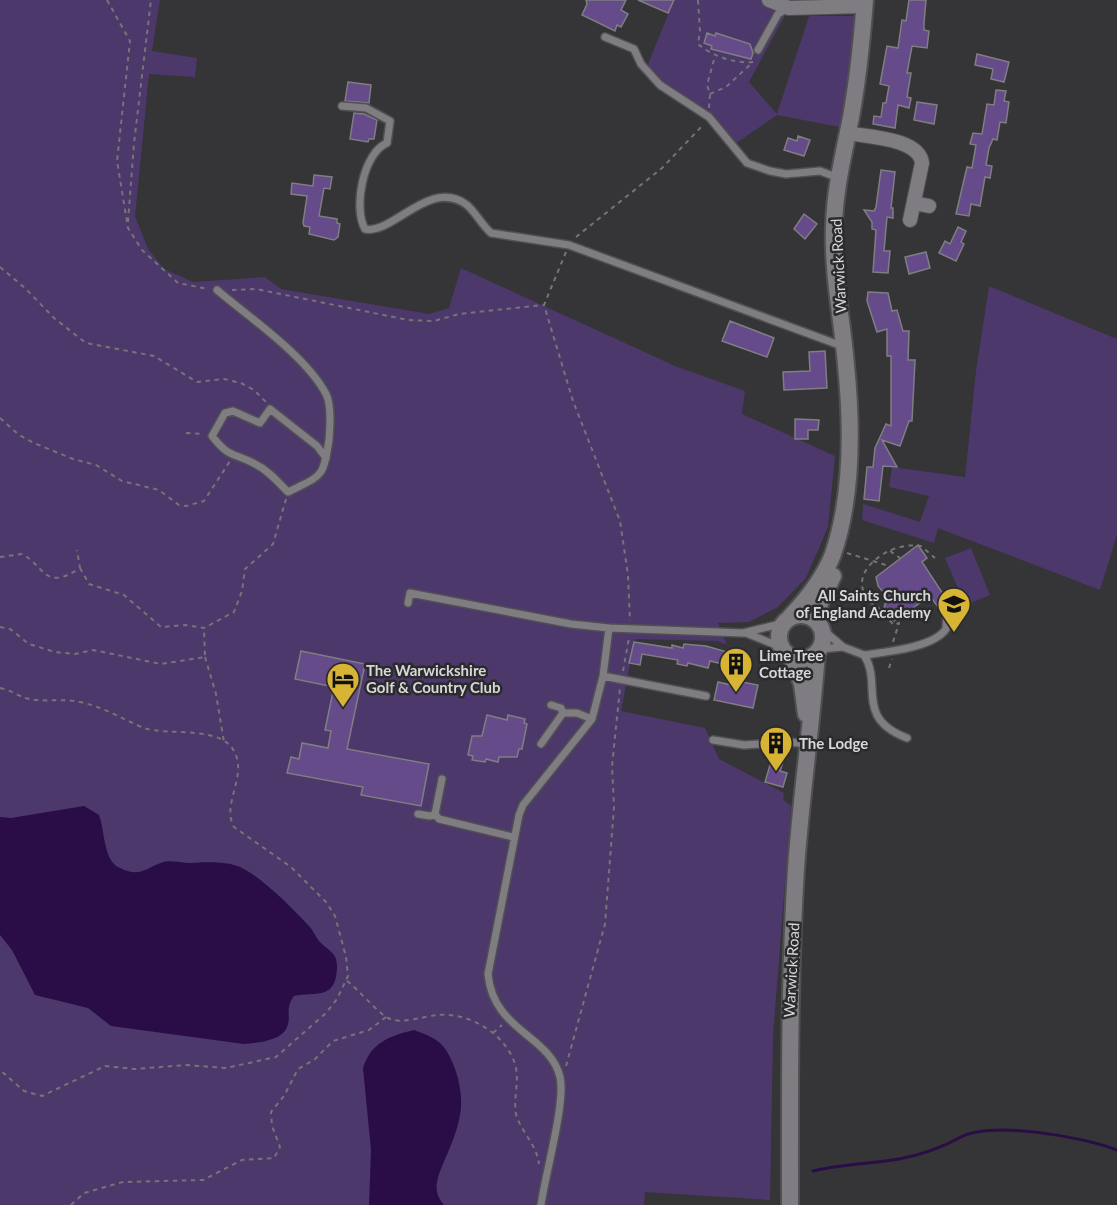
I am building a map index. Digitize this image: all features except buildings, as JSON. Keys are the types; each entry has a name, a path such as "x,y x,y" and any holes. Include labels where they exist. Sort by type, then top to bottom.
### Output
{"street":[{"path":"769,0 789,8 865,3"},
{"name":"Warwick Road","path":"820,625 820,603 832,576 847,472 849,410 834,246 839,178 865,3"},
{"path":"847,133 908,145 916,150 922,163 910,220"},
{"path":"914,203 929,206"},
{"name":"Warwick Road","path":"787,620 821,579 838,542"},
{"path":"804,615 820,625 824,639 819,651 804,659 788,654 779,638 787,620 804,615"},
{"name":"Warwick Road","path":"790,1205 788,1008 796,868 819,651"},
{"name":"Warwick Road","path":"788,654 802,684 808,740"}],"lane":[{"path":"758,50 778,14 789,8"},
{"path":"605,37 634,49 641,64 660,85 709,117 742,158 753,166 786,174 820,171 839,178"},
{"path":"342,106 366,108 390,122 387,143 373,155 359,197 359,212 365,229 372,230 386,226 393,219 423,203 442,198 455,199 468,206 491,233 569,245 844,347"},
{"path":"217,290 308,368 328,396 329,433 326,458 324,470 317,478 288,492 269,473 254,463 233,457 212,436 225,413 233,411 260,423 270,410 317,446 326,458"},
{"path":"408,603 410,593 571,624 609,628 743,633 776,645 788,654"},
{"path":"820,625 843,647 864,655 892,652 937,637 946,628 947,613"},
{"path":"743,633 787,620"},
{"path":"541,1205 561,1089 557,1067 550,1057 509,1020 494,1001 488,965 513,837 523,805 592,719 603,676 609,628"},
{"path":"819,651 843,647"},
{"path":"864,655 870,666 871,699 876,713 890,729 907,738"},
{"path":"603,676 706,696"},
{"path":"551,705 561,708 564,713"},
{"path":"564,713 577,713 592,719"},
{"path":"541,744 564,713"},
{"path":"713,740 744,745 808,740"},
{"path":"435,814 442,779"},
{"path":"418,814 430,816 435,814"},
{"path":"435,814 440,819 513,837"}],"path":[{"path":"107,0 130,41 117,161 128,228 142,250 178,283 217,290 256,289 408,320 434,321 459,314 544,305"},
{"path":"128,228 134,143 152,0"},
{"path":"698,0 700,31 698,44 715,56 752,63"},
{"path":"710,94 726,87 752,63 758,50"},
{"path":"561,1089 571,1041 605,924 614,807 612,766 630,628 628,574 620,521 573,401 544,305 569,245 581,231 667,163 709,117 710,94 707,85 715,56"},
{"path":"0,267 26,289 54,318 86,343 154,356 197,382 224,380 241,383 260,395 270,410"},
{"path":"0,418 19,435 41,447 96,465 122,481 159,490 179,505 186,506 204,501 233,457"},
{"path":"186,433 212,436"},
{"path":"76,550 80,568 88,584 124,596 161,627 186,625 204,628 234,612 242,591 244,569 273,544 288,492"},
{"path":"838,542 873,561 889,566"},
{"path":"889,668 892,645 899,623 894,625 881,609 872,604 863,587 862,577 873,561 890,551 915,545 921,546 935,558"},
{"path":"890,551 900,558"},
{"path":"0,557 22,554 43,573 51,577 71,574 80,568"},
{"path":"0,627 10,629 29,644 55,652 75,654 93,650 161,664 205,657"},
{"path":"204,628 205,657 216,694 224,742"},
{"path":"0,688 25,698 77,701 114,713 144,728 186,732 224,742 234,750 238,776 230,820 234,827 291,867 326,902 339,926 348,969 347,981 326,1013 283,1052 269,1060 216,1069 186,1065 148,1069 105,1066 42,1096 24,1091 0,1070"},
{"path":"347,981 386,1017 400,1020 438,1015 455,1016 471,1019 492,1034 514,1061 517,1073 517,1115 538,1158 540,1169"},
{"path":"71,1205 84,1192 123,1182 203,1180 242,1160 274,1158 280,1147 272,1126 271,1112 284,1096 294,1073 318,1056 333,1041 369,1030 386,1017"},
{"path":"492,1034 509,1020"}],"shaded area":[{"path":"0,0 160,0 152,51 197,58 195,77 149,74 135,216 148,249 164,269 193,282 265,277 281,289 429,314 449,308 461,268 675,366 745,391 742,414 835,456 828,527 806,578 778,607 749,622 718,623 727,645 717,641 635,639 621,711 705,728 719,759 784,793 783,800 791,806 773,1035 770,1200 645,1192 644,1205 0,1205"},
{"path":"674,0 771,0 789,8 749,82 777,114 809,16 853,16 859,23 845,128 777,115 732,146 703,113 660,85 646,69"},
{"path":"989,286 1117,339 1117,535 1100,590 938,528 934,543 862,520 863,504 920,522 929,496 889,487 892,467 965,477 976,371"},
{"path":"971,548 990,595 965,605 945,558"},
{"path":"84,806 99,815 110,859 127,871 143,871 166,861 215,862 240,867 258,878 294,911 332,953 336,959 337,969 332,986 323,993 294,996 289,1005 288,1023 284,1032 268,1040 244,1044 111,1026 88,1008 35,995 12,950 0,935 0,817 11,818"},
{"path":"414,1030 430,1036 445,1048 460,1086 459,1120 437,1182 437,1194 444,1205 369,1205 371,1150 363,1068 371,1052 382,1042"}],"waterway":[{"path":"813,1171 907,1157 930,1151 974,1133 993,1130 1038,1132 1083,1140 1117,1150"}],"place":[{"name":"All Saints Church of England Academy","path":"954,633"},
{"name":"Lime Tree Cottage","path":"736,693"},
{"name":"The Warwickshire Golf & Country Club","path":"343,708"},
{"name":"The Lodge","path":"776,772"}]}
